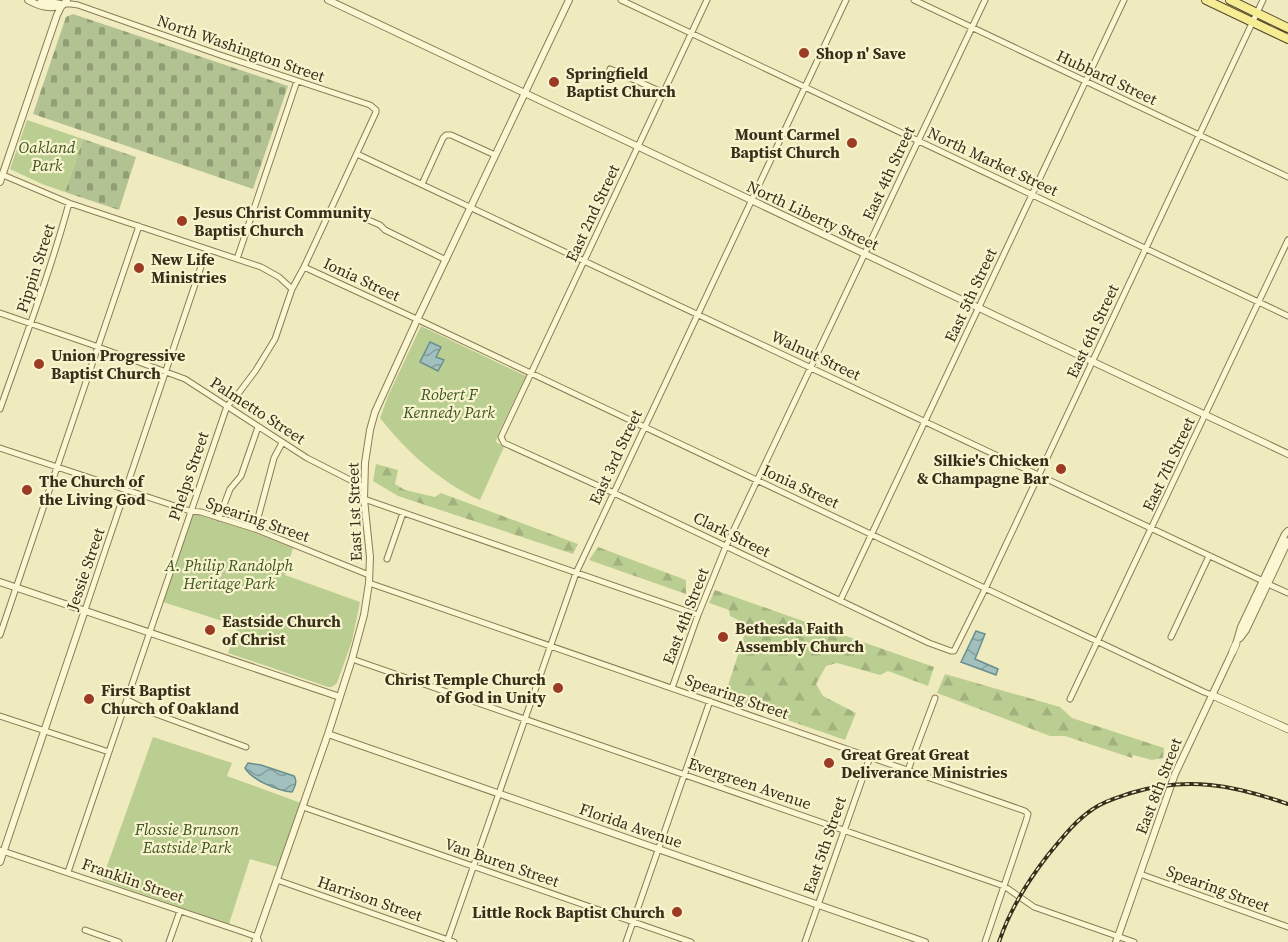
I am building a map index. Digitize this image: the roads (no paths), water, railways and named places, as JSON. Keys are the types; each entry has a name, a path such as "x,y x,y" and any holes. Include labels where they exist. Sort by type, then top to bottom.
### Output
{"main road":[{"path":"1206,0 1288,39"},
{"path":"1230,0 1288,28"},
{"name":"Ionia Street","path":"1212,695 1288,729"}],"street":[{"name":"North Washington Street","path":"28,0 49,8 65,2"},
{"name":"North Washington Street","path":"41,0 78,5 370,105 376,110"},
{"name":"North Liberty Street","path":"327,0 1288,454"},
{"name":"East 1st Street","path":"257,940 328,734 364,615 369,575 364,487 367,448 375,412 568,0"},
{"name":"North Market Street","path":"621,0 1288,316"},
{"name":"East 2nd Street","path":"501,437 707,0"},
{"name":"East 3rd Street","path":"450,941 576,573 846,0"},
{"name":"Hubbard Street","path":"914,0 1288,177"},
{"name":"East 4th Street","path":"672,688 726,546 985,0"},
{"name":"East 5th Street","path":"840,601 1124,0"},
{"name":"East 6th Street","path":"954,651 1263,0"},
{"path":"0,182 57,15 65,2"},
{"path":"610,69 664,93"},
{"path":"237,259 297,81"},
{"name":"Phelps Street","path":"68,872 226,406 256,370 275,339 292,289 376,110"},
{"path":"422,184 446,135 495,155"},
{"name":"Walnut Street","path":"357,154 1288,593"},
{"path":"3,175 69,203 261,267 279,277 292,289"},
{"name":"Pippin Street","path":"0,409 62,232 69,203"},
{"path":"366,219 446,261"},
{"path":"0,635 139,226"},
{"name":"East 7th Street","path":"1070,699 1288,240"},
{"name":"Jessie Street","path":"0,862 207,249"},
{"name":"Ionia Street","path":"304,267 1212,695"},
{"name":"Palmetto Street","path":"0,313 185,379 208,392 282,443 364,487"},
{"path":"219,518 230,489 241,476 258,427"},
{"name":"Clark Street","path":"501,437 504,443 929,643 947,651 954,651"},
{"path":"255,529 274,458 282,443"},
{"name":"Spearing Street","path":"0,448 190,511 201,512 255,529 369,575"},
{"path":"364,499 698,615"},
{"path":"387,559 403,513"},
{"name":"East 8th Street","path":"1117,939 1175,774 1234,647 1246,630 1288,531"},
{"name":"East 8th Street","path":"1265,582 1288,542"},
{"path":"1171,637 1209,556"},
{"path":"0,582 340,697"},
{"name":"Spearing Street","path":"369,583 1024,811 1028,814 1004,886"},
{"name":"Evergreen Avenue","path":"352,659 1004,886 1034,907 1117,939 1134,942"},
{"path":"908,770 934,698"},
{"path":"127,700 156,714 246,747"},
{"path":"626,942 710,701"},
{"path":"0,716 109,752"},
{"name":"Florida Avenue","path":"328,734 925,942"},
{"name":"East 5th Street","path":"805,942 870,757"},
{"name":"Van Buren Street","path":"303,807 691,942"},
{"name":"Franklin Street","path":"2,851 180,911 257,940"},
{"name":"Spearing Street","path":"1140,874 1288,927"},
{"name":"Harrison Street","path":"277,880 450,941"},
{"path":"985,942 1004,886"},
{"path":"169,942 180,911"},
{"path":"85,930 119,942"}],"water":[{"path":"430,342 441,347 436,357 444,360 438,371 420,362"},
{"path":"976,631 985,634 975,659 998,669 996,675 961,662"},
{"path":"248,763 294,776 296,782 292,792 259,781 245,768"}],"railway":[{"path":"999,942 1014,907 1040,865 1075,824 1102,804 1152,788 1191,784 1229,788 1288,804"}],"place":[{"name":"Shop n' Save","path":"804,53"},
{"name":"Springfield Baptist Church","path":"554,82"},
{"name":"Mount Carmel Baptist Church","path":"852,143"},
{"name":"Jesus Christ Community Baptist Church","path":"182,221"},
{"name":"New Life Ministries","path":"139,268"},
{"name":"Union Progressive Baptist Church","path":"39,364"},
{"name":"Silkie's Chicken & Champagne Bar","path":"1061,469"},
{"name":"The Church of the Living God","path":"27,490"},
{"name":"Eastside Church of Christ","path":"210,630"},
{"name":"Bethesda Faith Assembly Church","path":"723,637"},
{"name":"Christ Temple Church of God in Unity","path":"558,688"},
{"name":"First Baptist Church of Oakland","path":"89,699"},
{"name":"Great Great Great Deliverance Ministries","path":"829,763"},
{"name":"Little Rock Baptist Church","path":"677,912"}],"park label":[{"name":"Oakland Park","path":"47,156"},
{"name":"Robert F Kennedy Park","path":"449,403"},
{"name":"A. Philip Randolph Heritage Park","path":"229,574"},
{"name":"Flossie Brunson Eastside Park","path":"187,838"}]}
